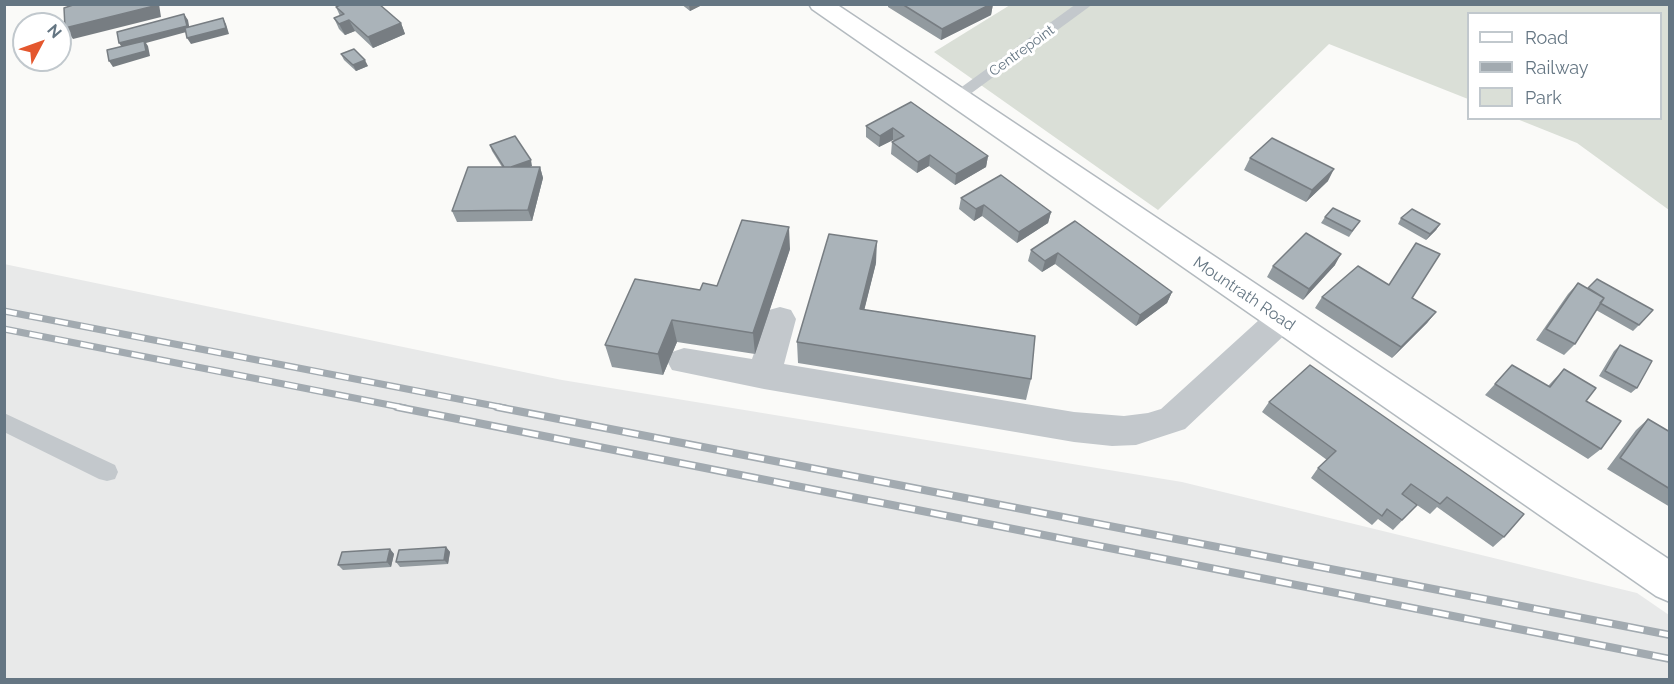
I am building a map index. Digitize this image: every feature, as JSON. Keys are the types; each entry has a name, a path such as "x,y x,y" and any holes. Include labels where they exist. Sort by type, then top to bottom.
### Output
{"main road":[{"name":"Mountrath Road","path":"820,4 1670,584"}],"street":[{"path":"764,375 780,319"},
{"path":"684,361 1074,427 1124,432 1154,429 1173,419 1281,319"}],"lane":[{"name":"Centrepoint","path":"957,97 1086,4"},
{"path":"4,422 107,472"}],"shaded area":[{"path":"4,264 562,380 1182,482 1637,593 1669,615 1669,679 5,679"}],"green space":[{"path":"1010,5 1669,5 1669,210 1577,143 1520,120 1662,120 1662,12 1467,12 1467,99 1329,44 1158,210 934,52"}],"building":[{"path":"76,4 154,4 154,6 72,26 72,12 64,12 64,8"},
{"path":"342,4 379,4 401,23 368,37 349,20 339,24 334,18 344,14 336,7"},
{"path":"902,4 991,4 942,29"},
{"path":"184,14 187,26 119,43 117,32"},
{"path":"223,18 226,28 187,38 185,28"},
{"path":"144,41 146,51 109,61 107,50"},
{"path":"354,49 365,60 353,65 341,54"},
{"path":"911,102 988,156 956,174 930,155 918,162 892,142 904,136 893,128 880,136 866,126"},
{"path":"515,136 531,160 504,167 490,145"},
{"path":"1272,138 1334,169 1312,190 1250,158"},
{"path":"468,167 540,167 528,210 452,211"},
{"path":"1001,175 1051,212 1019,232 984,205 976,209 961,198"},
{"path":"1333,208 1360,221 1352,231 1325,217"},
{"path":"1412,209 1440,224 1430,234 1401,218"},
{"path":"742,220 789,227 753,333 672,320 658,354 605,345 635,279 700,290 703,283 717,286"},
{"path":"1075,221 1172,292 1140,315 1058,253 1045,261 1031,250"},
{"path":"1306,233 1341,254 1309,289 1273,266"},
{"path":"829,234 877,241 860,309 1035,336 1031,379 797,342"},
{"path":"1416,243 1440,254 1412,298 1436,312 1401,347 1322,297 1358,266 1389,285"},
{"path":"1597,279 1653,310 1639,325 1600,303 1604,298 1588,288"},
{"path":"1578,283 1604,298 1575,344 1546,329"},
{"path":"1620,345 1652,361 1637,388 1605,371"},
{"path":"1310,365 1524,514 1504,537 1447,497 1440,504 1411,484 1402,494 1417,505 1402,520 1387,509 1382,516 1318,468 1336,451 1269,402"},
{"path":"1512,365 1550,387 1564,369 1596,388 1586,401 1621,421 1601,449 1495,384"},
{"path":"1648,419 1670,432 1670,489 1620,458"},
{"path":"446,547 444,560 396,562 399,550"},
{"path":"390,549 387,562 338,565 342,552"}],"railway":[{"path":"4,311 505,408"},
{"path":"4,329 405,408"},
{"path":"397,407 1670,659"},
{"path":"497,407 1670,635"}]}
